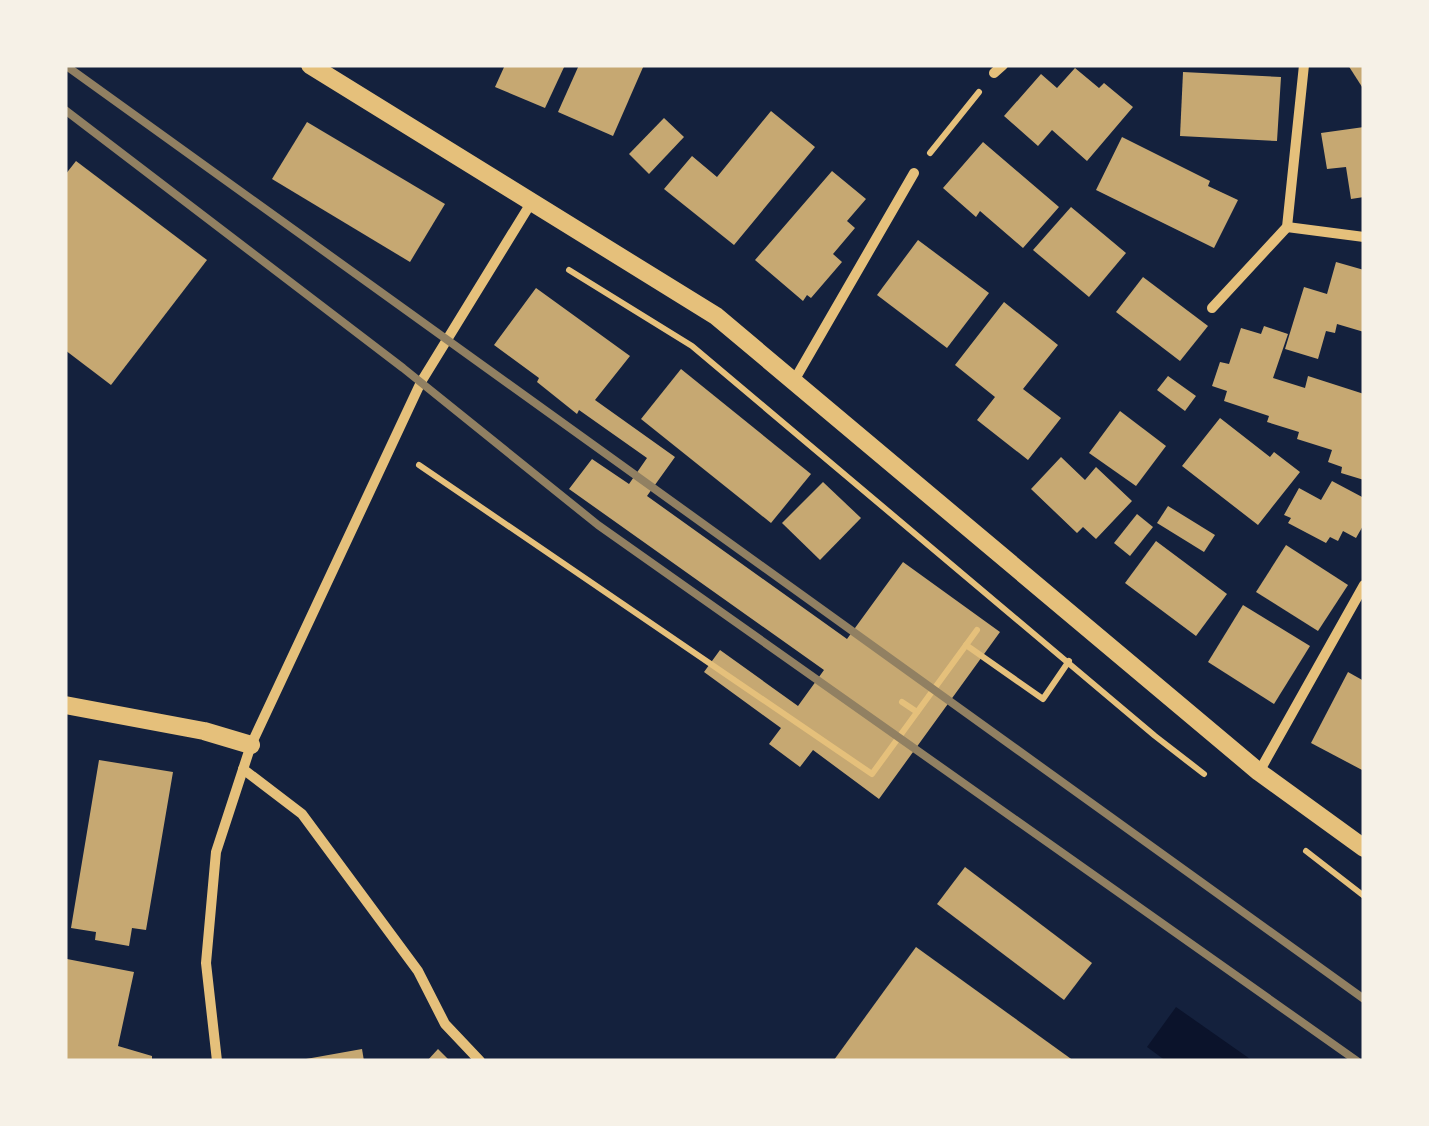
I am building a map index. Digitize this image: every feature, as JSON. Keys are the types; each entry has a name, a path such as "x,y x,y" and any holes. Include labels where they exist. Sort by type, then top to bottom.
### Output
{"street":[{"path":"310,65 716,316 1259,772 1364,848"},
{"path":"1212,308 1286,227 1304,65"},
{"path":"795,380 914,173"},
{"path":"217,1061 206,963 216,852 251,745 421,382 531,202"},
{"path":"1286,227 1364,237"},
{"path":"1259,772 1364,585"},
{"path":"65,705 204,731 251,745"},
{"path":"243,769 302,814 418,971 445,1024 480,1061"}],"path":[{"path":"914,173 999,69"},
{"path":"569,270 692,346 1212,780"},
{"path":"419,465 872,774 977,630"},
{"path":"966,645 1044,699 1069,661"},
{"path":"902,702 917,712"},
{"path":"1301,848 1364,896"}],"water":[{"path":"1176,1007 1253,1061 1166,1061 1147,1047"}],"building":[{"path":"505,65 565,65 545,108 495,87"},
{"path":"579,65 644,65 613,136 558,112"},
{"path":"1348,65 1364,65 1364,90"},
{"path":"1075,68 1099,88 1104,83 1133,107 1087,161 1052,130 1038,146 1004,116 1041,74 1057,88"},
{"path":"1183,72 1281,77 1277,141 1180,136"},
{"path":"771,111 815,147 734,245 664,189 692,156 717,177"},
{"path":"664,118 684,137 649,174 629,154"},
{"path":"307,122 445,204 410,262 272,179"},
{"path":"1364,127 1364,197 1351,199 1346,167 1327,169 1321,133"},
{"path":"1122,137 1210,181 1208,186 1238,200 1214,248 1096,190"},
{"path":"983,142 1059,207 1023,248 980,211 976,217 943,188"},
{"path":"76,161 207,260 111,385 65,350 65,175"},
{"path":"832,171 866,199 847,221 855,228 833,254 842,262 811,298 807,295 803,301 755,260"},
{"path":"1071,207 1126,253 1089,297 1033,250"},
{"path":"918,240 989,293 947,348 877,295"},
{"path":"1336,262 1364,270 1364,332 1337,324 1335,333 1326,331 1318,359 1285,349 1304,287 1327,294"},
{"path":"1143,277 1208,326 1180,361 1116,312"},
{"path":"536,288 630,356 595,400 675,457 647,496 847,639 903,562 1000,632 879,799 813,750 800,767 769,744 781,728 704,672 720,650 798,706 824,670 569,489 592,459 629,484 647,458 579,410 577,414 537,382 539,378 494,345"},
{"path":"1004,302 1058,345 1023,389 1061,418 1028,460 977,420 995,397 955,365"},
{"path":"1264,326 1288,334 1273,378 1305,388 1308,376 1364,394 1364,480 1341,473 1342,467 1328,462 1332,450 1297,439 1299,432 1267,422 1269,416 1224,401 1227,391 1212,386 1220,362 1229,364 1241,328 1261,334"},
{"path":"681,369 811,474 771,523 641,419"},
{"path":"1168,376 1196,396 1185,411 1157,390"},
{"path":"1120,411 1166,446 1136,486 1089,453"},
{"path":"1220,418 1270,457 1274,452 1300,472 1258,525 1182,466"},
{"path":"1061,457 1085,480 1096,467 1132,501 1096,539 1083,527 1077,533 1031,489"},
{"path":"1332,481 1364,498 1364,524 1356,538 1343,531 1338,541 1330,537 1326,543 1288,523 1291,518 1284,515 1299,488 1321,500"},
{"path":"823,482 861,518 820,560 782,523"},
{"path":"1168,506 1215,535 1204,552 1157,523"},
{"path":"1137,514 1153,527 1130,556 1114,543"},
{"path":"1156,541 1227,594 1196,636 1125,583"},
{"path":"1286,545 1348,585 1318,631 1256,592"},
{"path":"1243,605 1310,646 1274,704 1208,662"},
{"path":"1348,672 1364,681 1364,771 1311,743"},
{"path":"99,760 173,772 146,930 132,928 129,946 95,940 96,932 71,928"},
{"path":"965,867 1092,963 1064,1000 937,904"},
{"path":"916,947 1074,1061 834,1060"},
{"path":"67,959 134,972 118,1046 152,1056 152,1061 65,1061"},
{"path":"362,1049 364,1061 306,1061 306,1059"},
{"path":"438,1049 450,1061 427,1061"}],"railway":[{"path":"65,65 1364,999"},
{"path":"65,110 403,368 598,525 1357,1061"}]}
